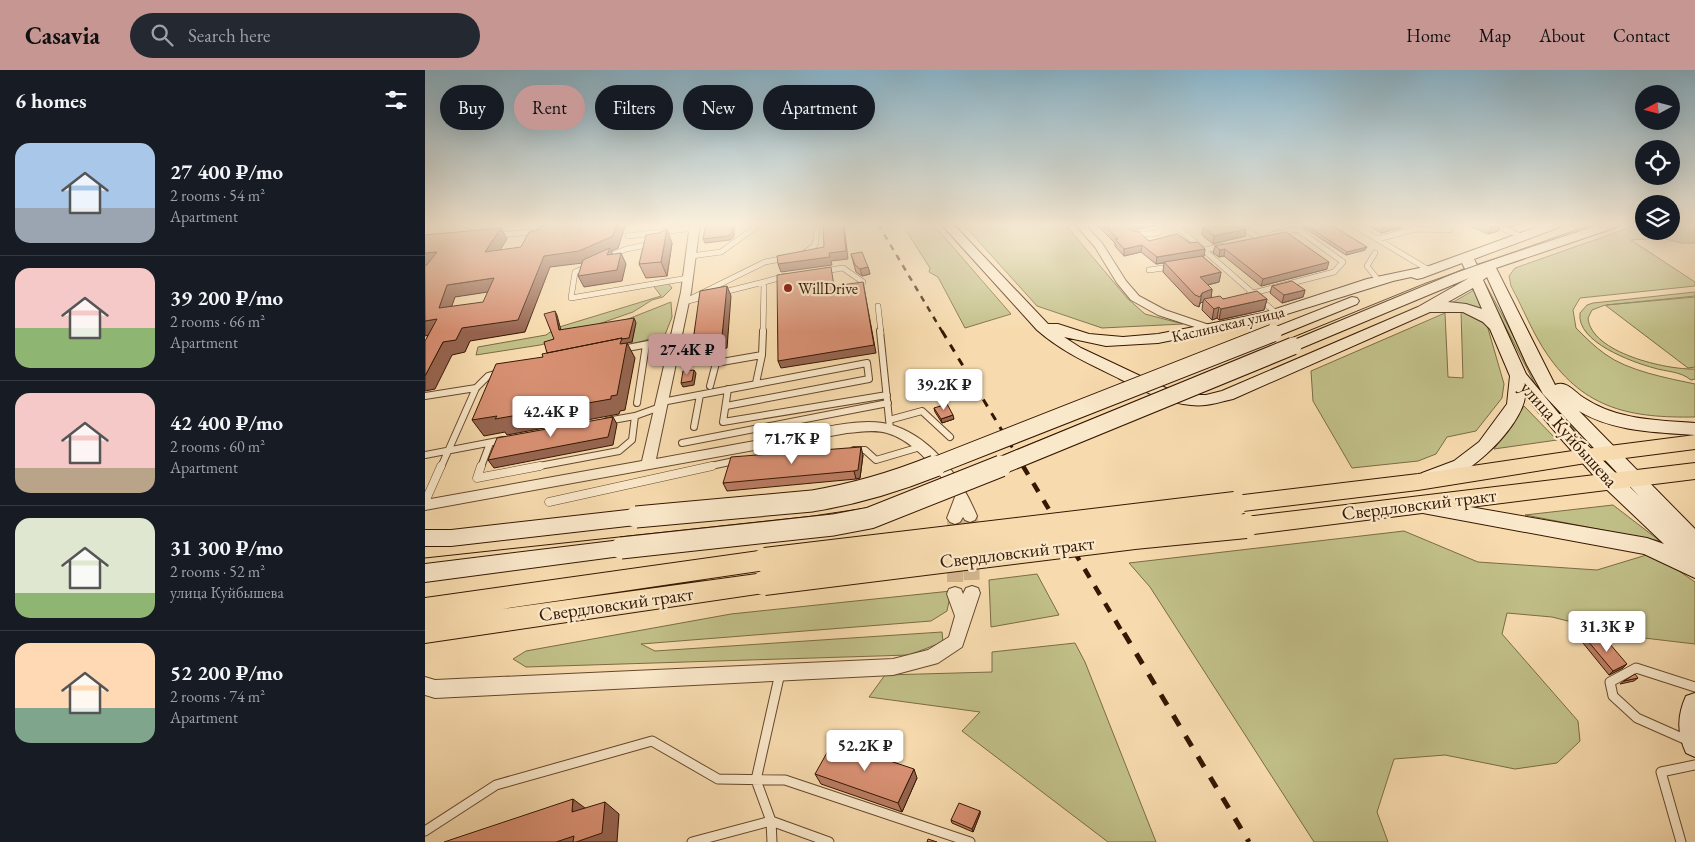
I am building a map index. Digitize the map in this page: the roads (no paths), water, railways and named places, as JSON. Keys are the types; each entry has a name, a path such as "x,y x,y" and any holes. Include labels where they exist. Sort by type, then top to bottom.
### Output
{"main road":[{"path":"980,260 1055,338 1075,351 1165,394 1191,400 1206,400 1227,395 1423,310 1489,267 1509,260"},
{"path":"425,538 451,538 812,501 889,484 1455,260"},
{"name":"улица Куйбышева","path":"1468,260 1501,333 1518,376 1586,456 1610,481 1695,560"},
{"path":"1474,260 1489,267"},
{"name":"улица Куйбышева","path":"1489,267 1535,365 1549,390 1608,454 1634,478 1695,542"},
{"name":"Каслинская улица","path":"1028,312 1054,327 1094,341 1153,341 1277,314 1400,274 1429,270"},
{"path":"425,573 621,548 833,525 870,518 904,506 1348,322 1474,276"},
{"path":"1423,310 1443,306 1463,307 1485,316 1501,333"},
{"path":"1121,373 1113,362 1116,354 1123,347 1153,341"},
{"path":"1535,365 1579,404 1602,415 1624,422 1695,429"},
{"path":"1418,482 1461,466 1486,446 1516,405 1518,376"},
{"name":"Свердловский тракт","path":"425,631 765,572 1235,504 1418,482 1586,456 1695,442"},
{"name":"Свердловский тракт","path":"425,609 765,572 1246,526 1695,471"},
{"path":"1411,505 1647,546 1680,560 1695,570"},
{"path":"1695,705 1691,721 1695,744"}],"street":[{"path":"648,464 684,302 690,260"},
{"path":"1107,260 1117,278 1135,298 1163,313 1211,329"},
{"path":"425,504 847,428 874,427 889,424 920,447 945,474 962,497 962,517"},
{"path":"425,686 435,689 893,667 933,657 956,642 963,616 964,594"}],"lane":[{"path":"684,302 765,262 776,260"},
{"path":"1206,261 1210,260"},
{"path":"1216,260 1277,314"},
{"path":"1245,295 1334,272 1343,262 1340,260"},
{"path":"1371,260 1367,266 1379,281"},
{"path":"1412,260 1429,270"},
{"path":"592,264 575,272 571,298 688,278"},
{"path":"1149,270 1177,266"},
{"path":"816,272 843,268 863,282"},
{"path":"684,302 789,276"},
{"path":"756,383 762,355 764,282"},
{"path":"878,306 889,424 922,411 950,437"},
{"path":"617,350 675,339"},
{"path":"637,402 646,345"},
{"path":"710,386 716,364 762,355"},
{"path":"596,423 635,416 661,405 700,395 756,383 867,364 869,379 726,406"},
{"path":"425,504 476,388 489,376 503,372"},
{"path":"425,396 476,388"},
{"path":"728,389 723,422 887,395"},
{"path":"694,428 700,395"},
{"path":"682,443 888,403"},
{"path":"773,414 775,425"},
{"path":"491,443 477,478 619,451 632,440 635,416"},
{"path":"425,455 510,439"},
{"path":"846,451 865,450 876,460 920,447"},
{"path":"549,502 744,460"},
{"path":"1695,687 1636,668 1610,682 1613,696 1637,718 1695,744"},
{"path":"772,842 771,821 756,780 780,673"},
{"path":"425,831 496,785 652,741 718,779 785,780 970,842"},
{"path":"1681,842 1661,772 1695,765"},
{"path":"692,842 771,821 829,842"}],"tunnel":[{"path":"970,516 972,593"},
{"path":"955,518 955,594"}],"tram line":[{"path":"425,558 813,516 866,508 903,496 1426,283 1491,260"}],"railway":[{"path":"899,260 943,333"},
{"path":"942,331 1024,467"},
{"path":"1023,466 1124,635"},
{"path":"1124,633 1249,842"}],"place":[{"name":"WillDrive","path":"788,288"}]}
